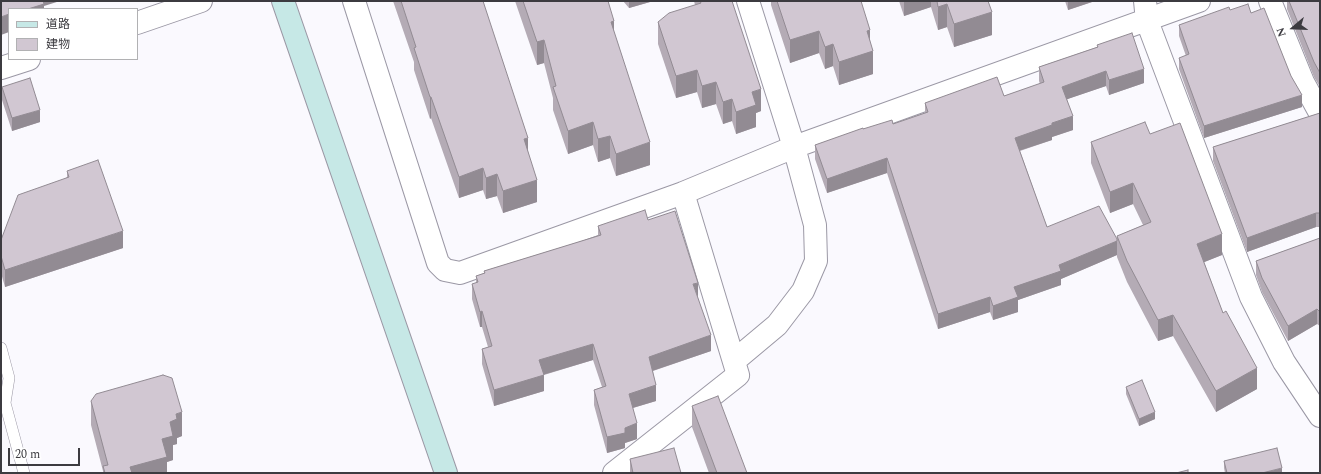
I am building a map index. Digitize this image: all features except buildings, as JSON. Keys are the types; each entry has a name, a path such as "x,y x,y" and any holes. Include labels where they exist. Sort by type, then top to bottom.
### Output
{"street":[{"path":"138,22 201,1"},
{"path":"283,1 446,473"},
{"path":"354,1 438,263 445,270 460,273 683,193 794,147 1146,11 1199,1"},
{"path":"734,361 777,325 803,291 816,262 815,225 794,147 748,1"},
{"path":"1270,1 1303,82 1320,113 1298,120"},
{"path":"1146,11 1251,297 1284,362 1320,416"},
{"path":"1,68 26,60"},
{"path":"1197,153 1219,146"},
{"path":"614,473 738,375 683,193"},
{"path":"1240,268 1262,260"}],"lane":[{"path":"1,348 9,378 5,403 24,473"}]}
